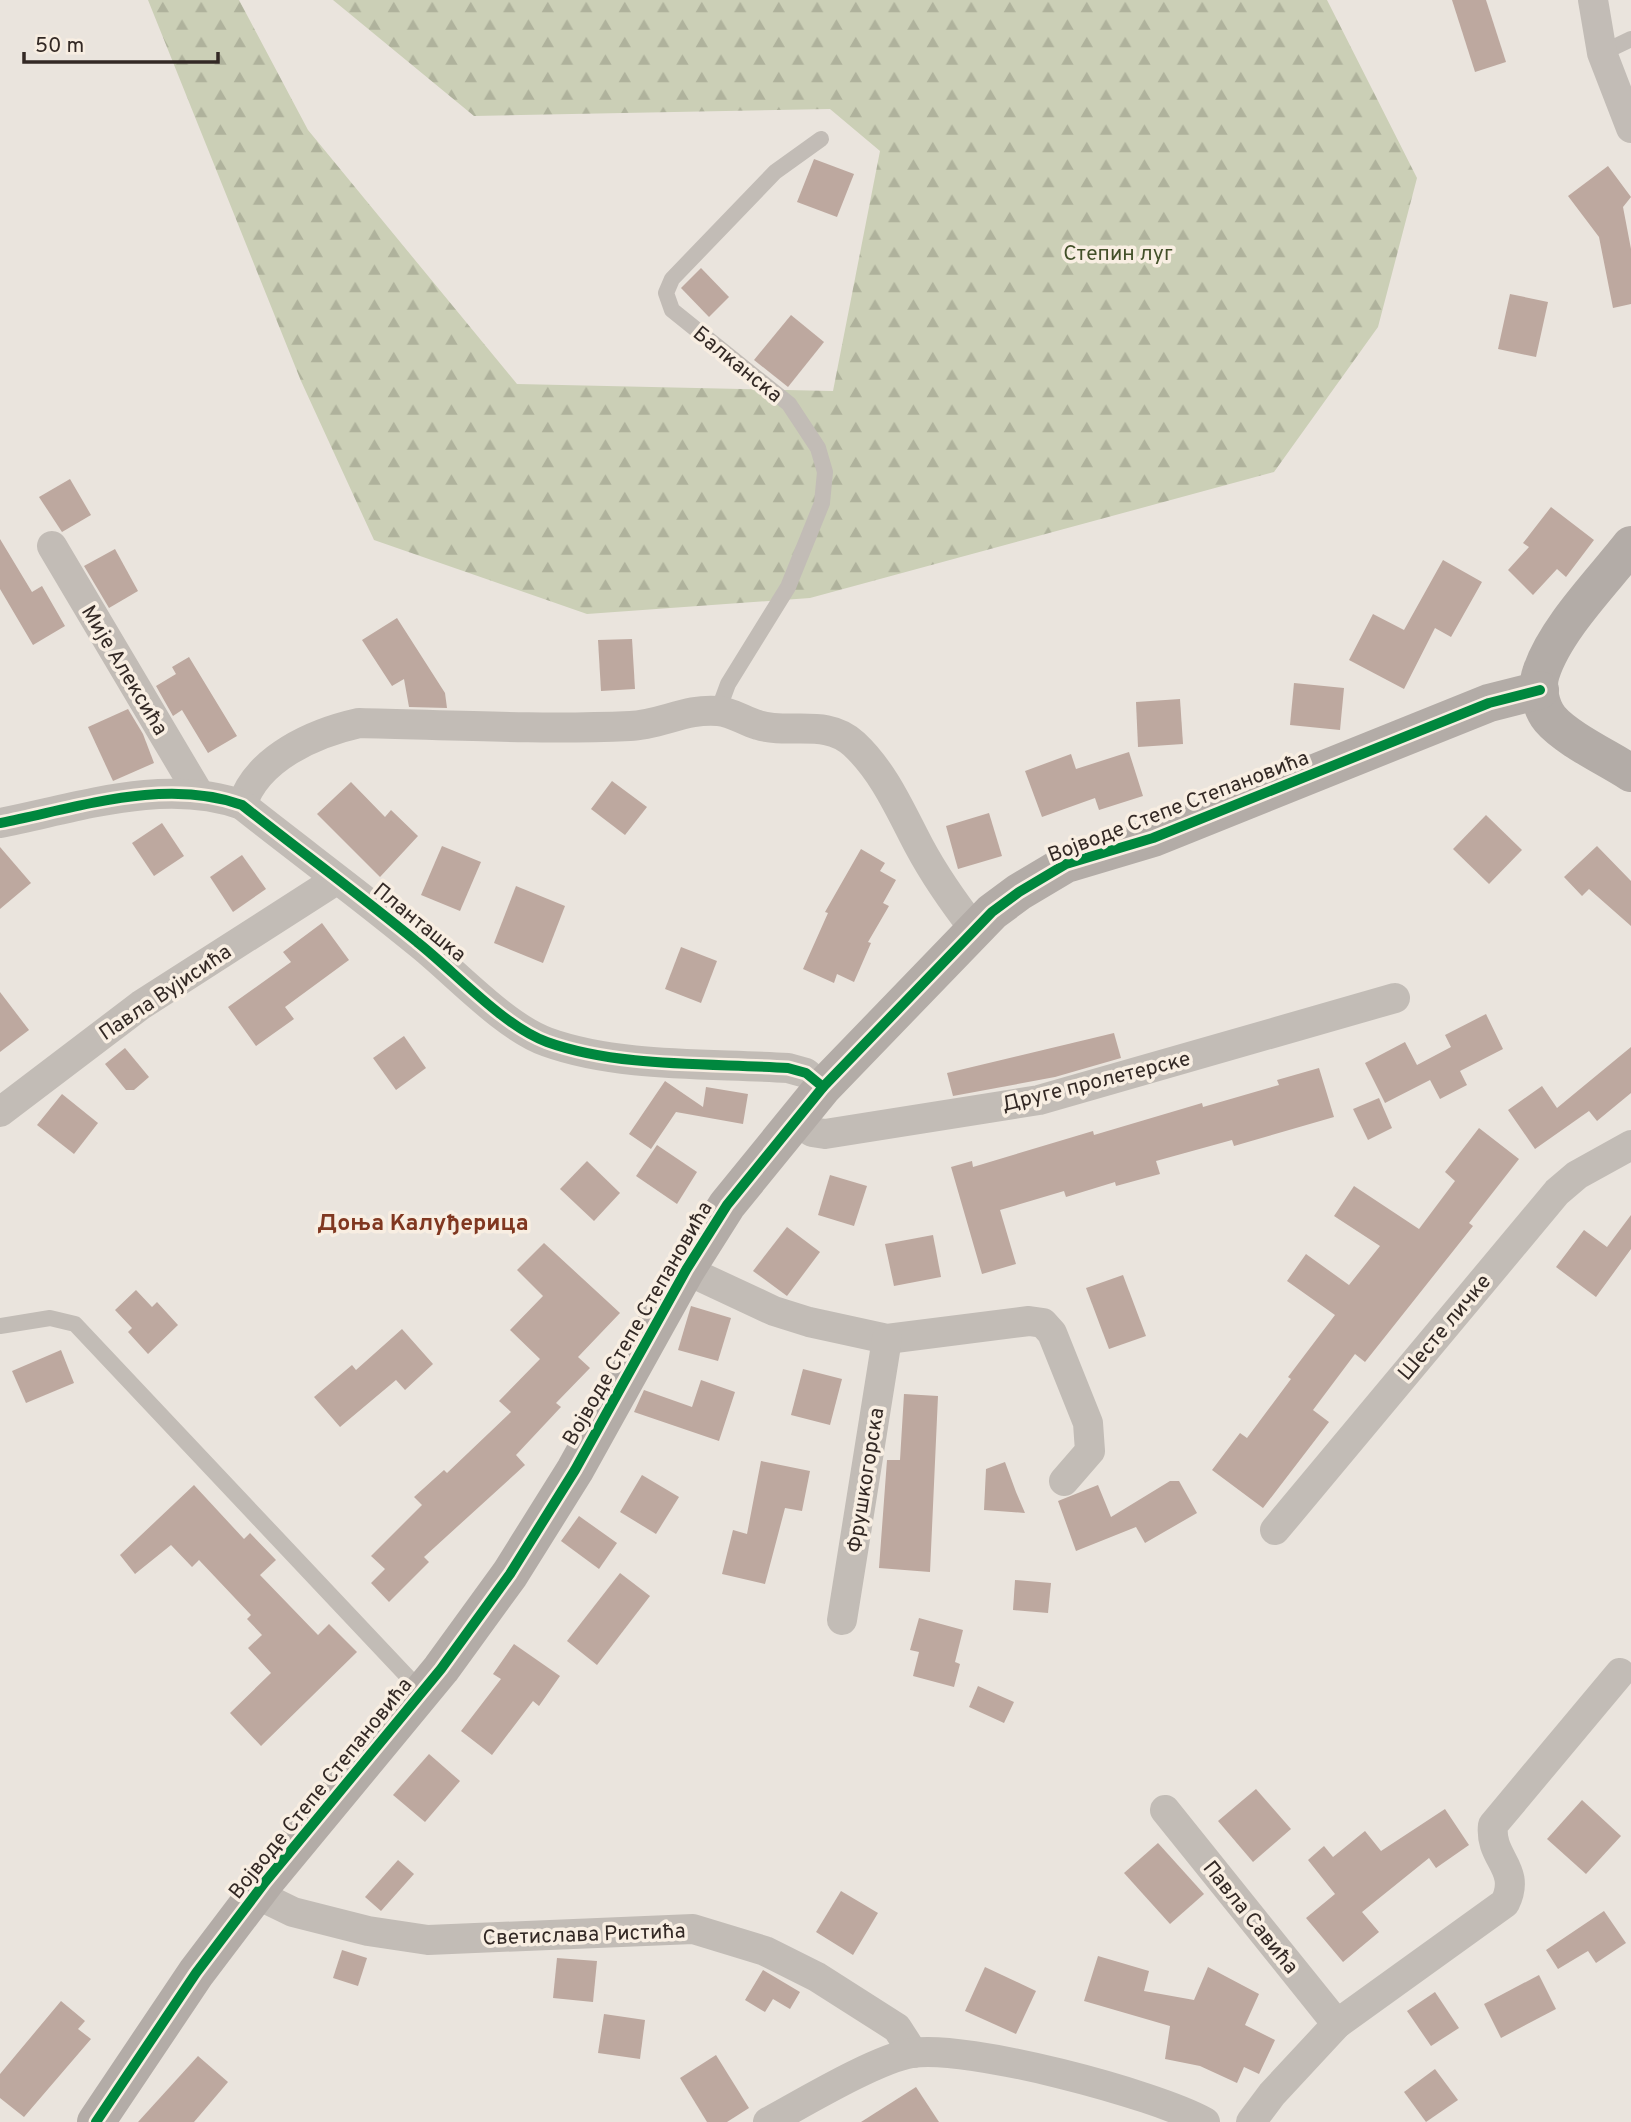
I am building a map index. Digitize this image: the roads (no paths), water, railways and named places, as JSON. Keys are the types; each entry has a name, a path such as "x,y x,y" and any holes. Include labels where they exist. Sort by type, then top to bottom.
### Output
{"street":[{"path":"1593,0 1602,53 1631,128"},
{"path":"1631,545 1561,635 1541,672 1540,690 1544,708 1552,721 1631,773"},
{"name":"Мије Алексића","path":"52,546 199,794"},
{"name":"Војводе Степе Степановића","path":"96,2122 196,1973 422,1692 510,1574 575,1470 686,1270 727,1205 822,1087 975,930 1019,892 1066,864 1153,838 1489,703 1540,690"},
{"path":"242,805 247,789 259,773 288,752 333,729 359,723 614,727 657,724 692,712 718,711 759,725 782,729 819,728 838,732 854,744 886,783 949,896 975,930"},
{"name":"Планташка","path":"0,823 126,798 199,794 242,805 416,941 485,1000 543,1041 574,1051 625,1058 788,1068 806,1073 822,1087"},
{"name":"Павла Вујисића","path":"0,1112 141,1005 335,880"},
{"name":"Друге пролетерске","path":"796,1121 811,1132 825,1134 1039,1100 1395,998"},
{"name":"Шесте личке","path":"1275,1530 1557,1192 1577,1175 1631,1145"},
{"path":"686,1270 774,1311 809,1322 887,1339 1029,1321 1043,1323 1052,1333 1088,1423 1090,1451 1064,1481"},
{"name":"Фрушкогорска","path":"842,1620 887,1339"},
{"path":"1251,2122 1279,2085 1337,2024 1504,1903 1512,1884 1511,1876 1493,1844 1493,1825 1620,1673"},
{"name":"Павла Савића","path":"1165,1810 1337,2024"},
{"name":"Светислава Ристића","path":"257,1894 293,1912 368,1931 428,1940 693,1929 719,1934 765,1951 886,2019 906,2036 914,2053"},
{"path":"768,2122 883,2064 914,2053 964,2054 1062,2076 1144,2098 1205,2122"}],"lane":[{"path":"1602,53 1631,38"},
{"name":"Балканска","path":"718,711 728,684 788,587 822,503 825,472 818,448 789,404 672,310 666,293 673,279 775,172 821,139"},
{"path":"0,1326 50,1318 75,1324 422,1692"}],"district":[{"name":"Доња Калуђерица","path":"423,1222"}],"park label":[{"name":"Степин луг","path":"1118,253"}]}
